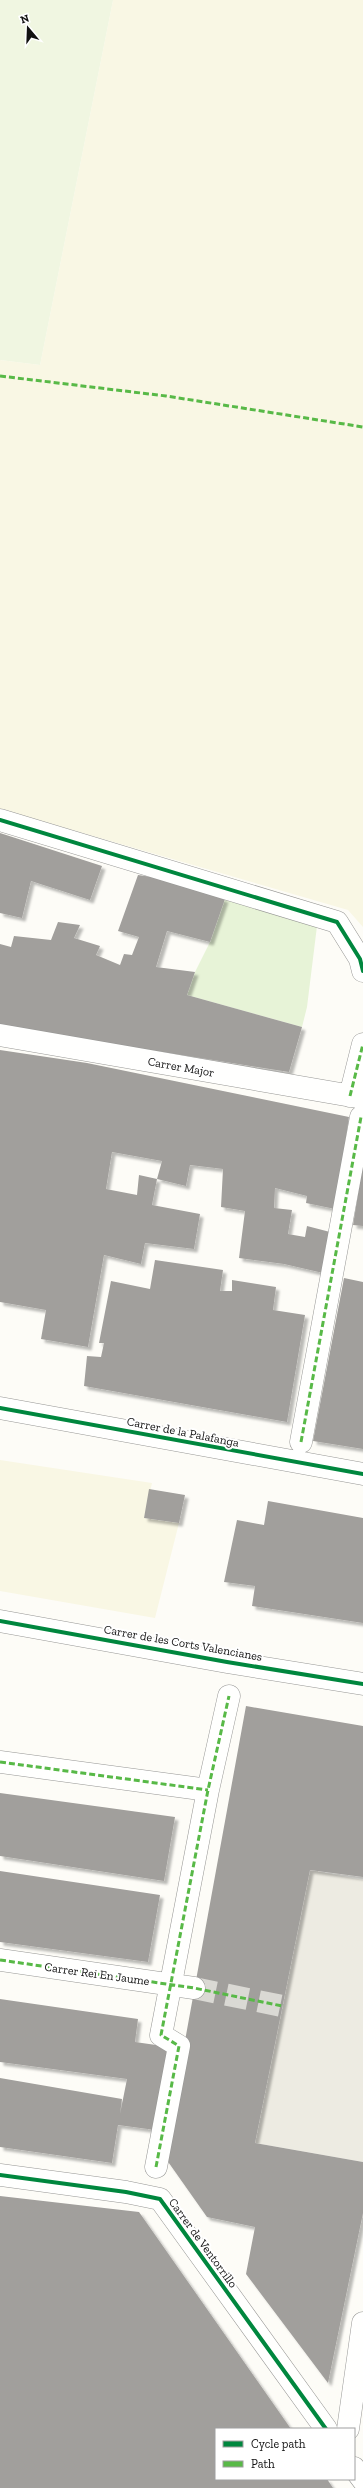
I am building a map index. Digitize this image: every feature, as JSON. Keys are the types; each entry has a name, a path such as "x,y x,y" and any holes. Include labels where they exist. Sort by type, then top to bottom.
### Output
{"street":[{"path":"0,820 337,922 360,959 363,971"},
{"name":"Carrer Major","path":"0,1035 358,1103"},
{"path":"301,1442 358,1103 363,1044"},
{"name":"Carrer de la Palafanga","path":"0,1408 363,1474"},
{"name":"Carrer de les Corts Valencianes","path":"0,1621 227,1662 363,1684"},
{"path":"156,2167 179,2046 161,2035 208,1790 229,1696"},
{"path":"0,1762 208,1790"},
{"name":"Carrer Rei En Jaume","path":"0,1960 194,1988"},
{"name":"Carrer de Ventorrillo","path":"0,2175 126,2192 160,2199 325,2428"},
{"path":"348,2428 363,2323"},
{"path":"355,2469 363,2480"}],"shaded area":[{"path":"113,0 363,0 363,927 348,910 0,809 0,360 40,365"},
{"path":"0,1460 152,1483 144,1518 179,1523 155,1618 0,1591"},
{"path":"310,1870 363,1880 363,2162 255,2143"}],"green space":[{"path":"0,0 113,0 40,365 0,360"},
{"path":"225,899 317,926 307,1007 302,1027 187,995 195,972 210,942"}],"building":[{"path":"0,833 102,866 90,900 31,881 22,918 0,913"},
{"path":"138,875 159,878 225,899 210,942 167,931 156,967 195,972 187,995 302,1027 289,1072 0,1026 0,944 11,947 14,936 51,940 58,922 80,925 74,938 100,946 96,955 120,965 124,954 132,955 139,937 118,931"},
{"path":"0,1050 87,1063 349,1117 335,1209 306,1203 307,1196 275,1188 274,1208 292,1210 288,1234 305,1237 307,1226 330,1232 323,1273 284,1264 239,1258 245,1211 221,1207 223,1169 190,1165 186,1186 157,1179 152,1205 200,1214 194,1249 145,1243 141,1264 104,1255 88,1347 41,1339 46,1310 0,1302","holes":["112,1152 162,1161 157,1179 139,1175 137,1195 106,1189"]},
{"path":"363,1170 363,1226 353,1225"},
{"path":"155,1260 223,1270 220,1291 232,1291 232,1280 276,1287 273,1310 305,1315 287,1422 84,1386 87,1356 101,1357 104,1343 99,1343 111,1281 150,1289"},
{"path":"344,1278 363,1282 363,1449 313,1441"},
{"path":"149,1489 185,1495 179,1523 144,1518"},
{"path":"268,1501 363,1518 363,1623 252,1606 255,1586 224,1582 237,1520 264,1525"},
{"path":"246,1706 363,1726 363,1877 310,1870 255,2143 363,2162 363,2213 328,2383 246,2274 255,2227 207,2217 164,2156"},
{"path":"0,1793 175,1817 164,1881 0,1856"},
{"path":"0,1871 160,1895 148,1962 0,1942"},
{"path":"0,1999 138,2019 135,2042 170,2047 155,2130 118,2125 112,2163 0,2147 0,2078 122,2099 120,2114 127,2079 0,2062"},
{"path":"0,2196 139,2212 290,2428 215,2428 215,2480 328,2480 333,2488 0,2488"}],"tunnel":[{"path":"194,1988 282,2006"}],"marked path":[{"path":"0,376 166,396 363,427"},
{"path":"350,1096 363,1044"},
{"path":"301,1442 361,1117"},
{"path":"156,2167 179,2046 161,2035 208,1790 229,1696"},
{"path":"0,1762 208,1790"},
{"path":"0,1960 194,1988 282,2006"}],"cycle path":[{"path":"0,820 337,922 360,959 363,971"},
{"path":"0,1408 363,1474"},
{"path":"0,1621 227,1662 363,1684"},
{"path":"0,2175 126,2192 160,2199 325,2428"}]}
